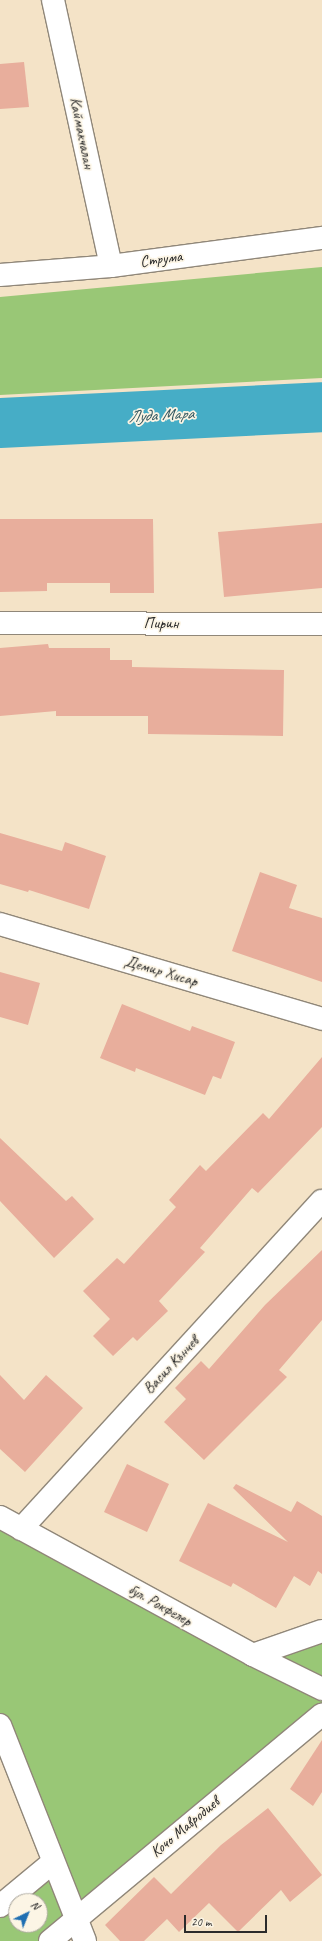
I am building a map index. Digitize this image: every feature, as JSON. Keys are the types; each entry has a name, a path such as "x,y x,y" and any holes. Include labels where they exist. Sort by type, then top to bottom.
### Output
{"street":[{"name":"Каймакчалан","path":"53,0 111,266"},
{"name":"Струма","path":"0,275 111,266 322,238"},
{"name":"Пирин","path":"0,623 322,624"},
{"name":"Демир Хисар","path":"0,924 322,1019"},
{"name":"Васил Кънчев","path":"20,1529 322,1201"},
{"name":"бул. Рокфелер","path":"0,1517 253,1655 322,1688"},
{"path":"253,1655 322,1631"},
{"name":"Кочо Мавродиев","path":"50,1941 322,1714"},
{"path":"0,1725 85,1941"},
{"path":"0,1906 53,1862"}],"green space":[{"path":"322,267 322,378 0,395 0,297"},
{"path":"0,1517 253,1655 322,1631 322,1714 50,1941 0,1941 0,1906 8,1899 8,1933 48,1933 48,1893 16,1893 53,1862 0,1725"}],"building":[{"path":"24,62 29,107 0,109 0,64"},
{"path":"0,519 153,519 154,593 110,593 110,583 47,583 47,591 0,592"},
{"path":"322,523 322,588 224,597 218,532"},
{"path":"48,644 49,648 110,648 110,660 132,660 132,667 284,670 283,736 148,734 148,716 56,716 56,711 0,716 0,648"},
{"path":"0,833 62,851 65,842 106,856 89,909 29,890 28,892 0,884"},
{"path":"260,872 297,885 289,908 322,918 322,982 232,951"},
{"path":"0,972 40,983 28,1025 0,1017"},
{"path":"122,1004 190,1031 192,1026 235,1042 221,1079 213,1076 205,1095 136,1068 135,1072 100,1058"},
{"path":"322,1057 322,1127 258,1193 252,1188 200,1248 205,1252 159,1301 168,1311 137,1341 133,1337 113,1356 93,1336 110,1319 83,1291 117,1258 124,1264 176,1207 169,1200 200,1165 206,1171 263,1113 269,1119"},
{"path":"0,1138 66,1201 72,1196 94,1219 54,1258 0,1201"},
{"path":"322,1250 322,1320 279,1370 287,1377 204,1460 164,1422 186,1399 175,1388 201,1361 209,1369 265,1305"},
{"path":"0,1375 24,1400 46,1375 83,1408 25,1472 0,1449"},
{"path":"127,1464 169,1484 147,1532 104,1512"},
{"path":"236,1484 291,1512 297,1501 322,1516 322,1574 318,1571 310,1586 294,1576 276,1608 233,1583 231,1587 179,1561 208,1503 288,1542 233,1488"},
{"path":"322,1740 322,1792 313,1806 290,1789"},
{"path":"268,1808 322,1875 290,1902 281,1890 238,1932 209,1903 179,1932 167,1919 144,1941 120,1941 105,1925 154,1877 171,1894 221,1845"}],"waterway":[{"name":"Луда Мара","path":"0,423 322,407"}]}
